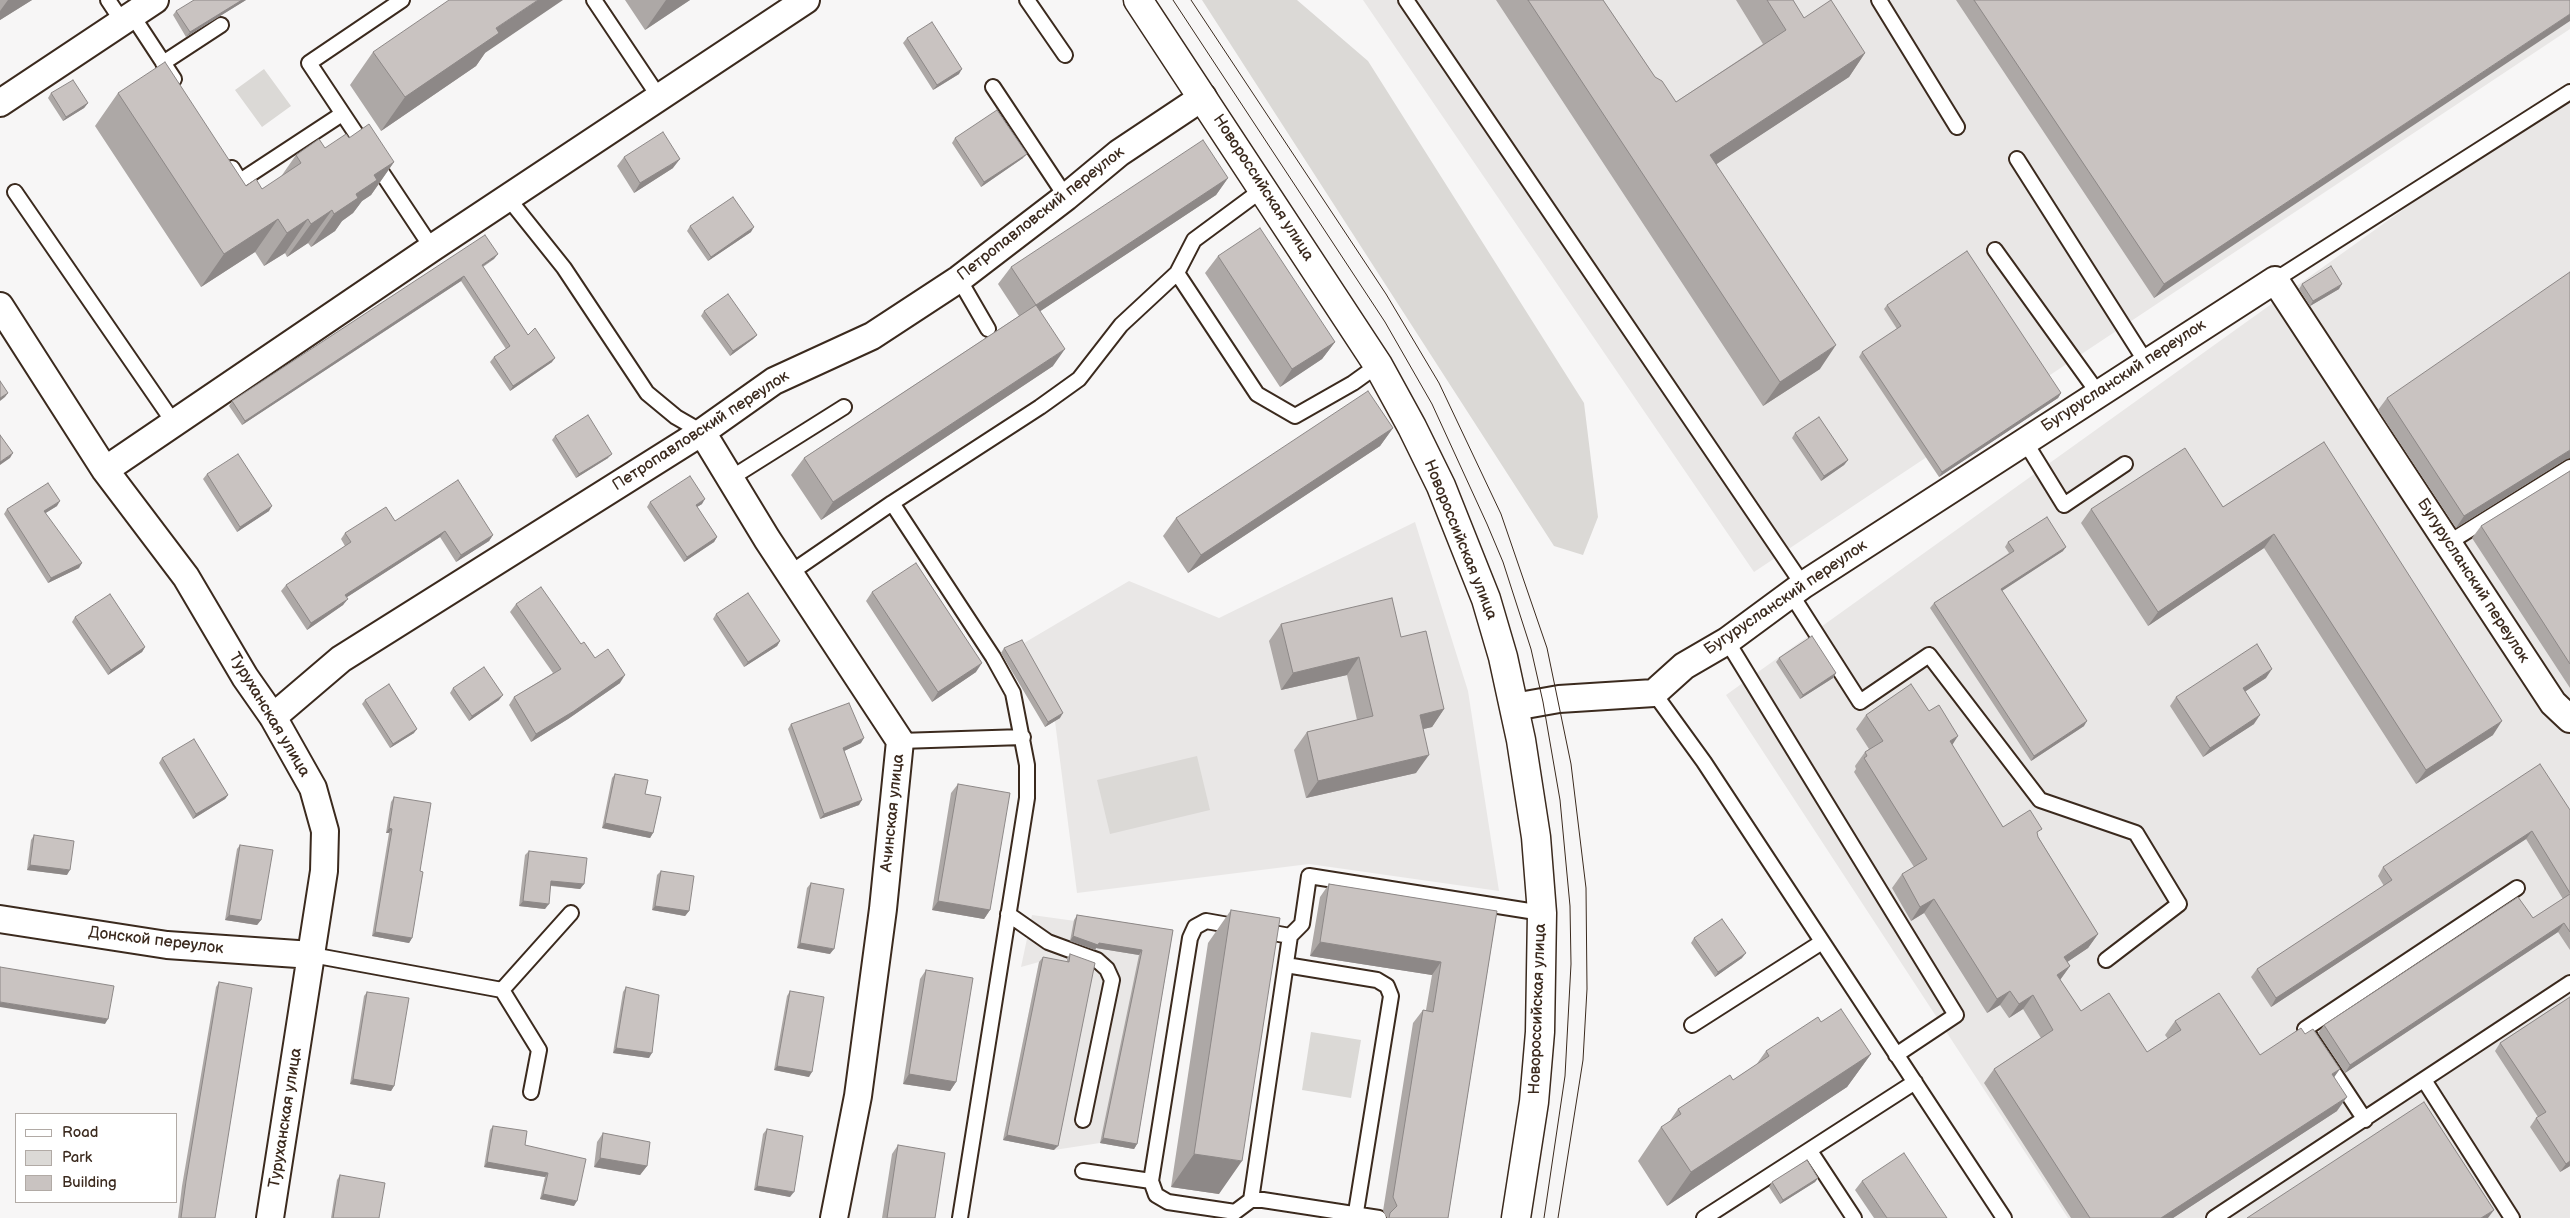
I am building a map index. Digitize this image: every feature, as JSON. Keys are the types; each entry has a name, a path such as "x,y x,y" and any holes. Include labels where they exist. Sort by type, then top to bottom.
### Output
{"main road":[{"name":"Новороссийская улица","path":"1138,0 1203,96 1378,365 1416,435 1464,542 1493,623 1514,707 1535,828 1542,913 1543,962 1540,1041 1534,1102 1516,1218"}],"street":[{"path":"0,103 121,12 155,0"},
{"path":"105,470 432,248 806,0"},
{"name":"Петропавловский переулок","path":"273,717 340,659 702,432 774,381 872,336 959,279 1066,197 1119,153 1203,96"},
{"name":"Бугурусланский переулок","path":"1654,693 1684,666 1727,641 1797,589 2024,440 2275,280 2554,703 2570,719"},
{"name":"Туруханская улица","path":"0,306 105,470 186,577 245,677 273,717 313,788 325,831 324,871 270,1218"},
{"name":"Ачинская улица","path":"702,432 790,574 900,741 884,909 860,1086 834,1218"},
{"path":"1514,707 1559,699 1654,693"},
{"name":"Донской переулок","path":"0,919 167,945 312,955"}],"lane":[{"path":"402,0 309,63 432,248"},
{"path":"594,0 659,97"},
{"path":"1027,0 1064,55"},
{"path":"1406,0 1797,589 1860,702 1929,656 2040,800 2136,832 2180,904 2106,960"},
{"path":"1879,0 1957,127"},
{"path":"121,12 163,62 184,94"},
{"path":"163,62 220,25"},
{"path":"993,87 1066,197"},
{"path":"2275,280 2570,92"},
{"path":"225,157 240,181 342,114"},
{"path":"2017,159 2146,362"},
{"path":"790,574 892,503 1040,407 1078,379 1122,325 1177,273 1194,240 1264,189"},
{"path":"16,192 174,423"},
{"path":"508,198 564,268 647,393 676,417 702,432"},
{"path":"1995,250 2098,393"},
{"path":"1177,273 1257,394 1295,416 1352,384 1378,365"},
{"path":"959,279 988,328"},
{"path":"731,478 844,407"},
{"path":"2024,440 2064,505 2125,464"},
{"path":"2448,543 2570,467"},
{"path":"892,503 993,657 1013,693 1027,765 1027,798 960,1218"},
{"path":"1727,641 1956,1014 1896,1055"},
{"path":"1654,693 1704,762 2004,1218"},
{"path":"900,741 1023,737"},
{"path":"1290,936 1206,921 1195,927 1190,938 1151,1180 1156,1195 1168,1202 1235,1212 1250,1200 1290,936 1302,924 1309,876 1542,913"},
{"path":"2365,1120 2305,1029 2517,888"},
{"path":"502,990 571,912"},
{"path":"1008,914 1048,942 1097,960 1107,968 1112,980 1083,1120"},
{"path":"1692,1025 1822,942"},
{"path":"312,955 502,990 539,1050 531,1092"},
{"path":"1286,965 1377,980 1387,986 1391,996 1355,1216"},
{"path":"2214,1218 2570,983"},
{"path":"2424,1080 2512,1218"},
{"path":"1704,1218 1915,1082"},
{"path":"1810,1151 1854,1218"},
{"path":"1083,1171 1151,1180"},
{"path":"1250,1200 1379,1218"}],"shaded area":[{"path":"1363,0 2570,0 2570,29 1754,572"},
{"path":"2570,90 2570,1218 2068,1218 1726,695"},
{"path":"1415,522 1468,691 1499,891 1309,864 1077,893 1052,698 1024,643 1129,581 1219,618"},
{"path":"1032,915 1169,934 1134,1149 1100,1143 1054,1150 1003,1140 1039,962 1021,967"}],"green space":[{"path":"1202,0 1297,0 1368,61 1584,403 1598,517 1583,555 1554,546"},
{"path":"264,69 291,106 262,127 235,90"},
{"path":"1197,756 1210,810 1110,834 1097,780"},
{"path":"1311,1032 1361,1040 1351,1098 1302,1090"}],"building":[{"path":"194,0 242,0 190,32 176,11"},
{"path":"449,0 538,0 496,28 499,33 405,97 373,52"},
{"path":"1528,0 1603,0 1655,77 1662,81 1676,102 1786,30 1767,0 1793,0 1804,18 1831,0 1865,53 1710,155 1836,345 1780,382"},
{"path":"1974,0 2570,0 2570,14 2164,284"},
{"path":"932,22 962,69 937,85 907,38"},
{"path":"165,62 246,186 256,179 262,189 301,163 296,155 319,139 325,148 346,134 349,138 369,124 394,162 374,175 377,180 356,194 358,198 334,214 332,210 311,224 308,219 287,233 278,219 224,254 118,93"},
{"path":"73,80 88,103 66,117 51,93"},
{"path":"997,110 1027,154 984,182 955,138"},
{"path":"663,132 680,159 640,183 624,157"},
{"path":"1203,140 1228,178 1036,305 1011,267"},
{"path":"733,197 754,227 711,257 690,226"},
{"path":"1260,228 1335,342 1292,369 1218,256"},
{"path":"485,235 498,254 482,265 528,335 535,328 555,358 513,386 494,357 510,346 464,276 245,421 232,401"},
{"path":"1967,251 2061,393 1942,472 1862,352 1901,326 1887,305"},
{"path":"2331,266 2342,284 2313,301 2302,284"},
{"path":"2570,272 2570,450 2464,516 2387,398"},
{"path":"728,294 757,335 733,351 704,311"},
{"path":"1036,305 1065,349 833,502 804,458"},
{"path":"0,381 8,393 0,398"},
{"path":"1368,391 1393,428 1201,555 1176,518"},
{"path":"588,415 612,454 579,474 555,436"},
{"path":"1819,417 1848,460 1824,476 1795,433"},
{"path":"0,435 13,453 0,462"},
{"path":"2324,442 2502,721 2426,770 2274,534 2158,612 2091,509 2185,448 2223,507"},
{"path":"238,454 272,506 240,527 207,474"},
{"path":"2570,471 2570,664 2481,526"},
{"path":"690,476 705,499 696,505 717,537 687,557 650,502"},
{"path":"458,480 493,535 461,555 445,531 345,595 348,599 311,623 286,585 351,542 345,533 386,507 395,521"},
{"path":"48,483 60,501 44,511 82,563 51,578 7,509"},
{"path":"2047,517 2066,547 2001,589 2087,721 2034,756 1934,603 2014,551 2008,542"},
{"path":"916,563 982,663 938,692 872,592"},
{"path":"541,587 581,644 584,642 595,658 608,649 625,675 574,711 536,734 514,697 561,669 516,604"},
{"path":"748,593 780,641 748,662 716,614"},
{"path":"110,594 145,647 111,670 75,617"},
{"path":"1392,598 1401,637 1426,631 1444,709 1420,715 1429,755 1318,781 1307,732 1373,716 1359,657 1293,673 1281,624"},
{"path":"1812,636 1836,673 1803,695 1779,658"},
{"path":"1022,640 1063,713 1048,722 1004,648"},
{"path":"2257,644 2272,669 2243,688 2260,715 2210,748 2176,697"},
{"path":"484,667 503,695 472,716 453,688"},
{"path":"389,684 417,729 393,744 365,700"},
{"path":"1911,684 1929,711 1939,705 1958,736 1950,741 2003,827 2030,810 2042,829 2037,832 2038,837 2098,934 2064,957 2070,966 2057,975 2081,1011 2109,993 2147,1052 2181,1030 2175,1021 2219,993 2260,1055 2301,1028 2305,1034 2313,1029 2340,1069 2332,1074 2347,1097 2161,1218 2090,1218 1994,1069 2053,1030 2033,995 2019,1004 2010,991 1997,999 1934,899 1920,907 1902,874 1927,859 1864,758 1867,756 1865,752 1883,741 1866,715"},
{"path":"849,703 864,738 843,748 862,800 824,814 791,724"},
{"path":"194,739 228,795 196,814 162,758"},
{"path":"2540,764 2570,810 2570,893 2532,831 2276,998 2257,969 2392,880 2383,867"},
{"path":"615,774 648,780 645,794 661,797 653,833 605,823"},
{"path":"958,784 1010,793 990,910 938,901"},
{"path":"394,797 431,803 420,871 423,872 412,938 375,932 392,829 389,828"},
{"path":"34,835 74,841 70,870 30,865"},
{"path":"240,845 273,850 261,920 229,915"},
{"path":"529,851 587,858 584,884 551,881 549,904 523,901"},
{"path":"661,871 694,876 689,911 655,906"},
{"path":"811,883 844,889 834,949 800,943"},
{"path":"1329,884 1497,911 1448,1218 1389,1218 1390,1213 1397,1206 1393,1197 1423,1010 1433,1012 1441,962 1320,942"},
{"path":"2570,894 2570,932 2564,923 2350,1065 2324,1025 2518,897 2533,918"},
{"path":"1231,910 1280,918 1242,1161 1194,1154"},
{"path":"1077,915 1173,930 1137,1144 1103,1138 1142,950 1099,943 1098,945 1073,936"},
{"path":"1722,919 1746,953 1718,972 1694,938"},
{"path":"1070,954 1095,963 1058,1146 1007,1135 1043,957 1069,962"},
{"path":"0,967 114,986 108,1019 0,1002"},
{"path":"926,970 973,978 956,1082 909,1074"},
{"path":"219,982 252,988 215,1218 181,1218 186,1181"},
{"path":"626,987 659,995 652,1053 616,1048"},
{"path":"790,991 824,997 812,1072 777,1066"},
{"path":"367,992 409,998 394,1086 353,1079"},
{"path":"2570,997 2570,1161 2566,1164 2536,1118 2546,1112 2500,1043"},
{"path":"1841,1009 1871,1054 1691,1172 1661,1127 1681,1114 1678,1109 1730,1075 1733,1080 1769,1056 1766,1051 1818,1017 1821,1022"},
{"path":"2424,1102 2494,1210 2481,1218 2247,1218"},
{"path":"493,1126 527,1131 525,1145 586,1159 577,1201 543,1194 548,1173 487,1162"},
{"path":"767,1129 803,1136 794,1192 757,1186"},
{"path":"603,1133 650,1142 647,1166 600,1158"},
{"path":"898,1145 945,1153 935,1218 887,1218"},
{"path":"1904,1153 1947,1218 1887,1218 1862,1181"},
{"path":"1807,1160 1818,1178 1783,1200 1772,1182"},
{"path":"340,1175 385,1183 379,1218 333,1218"}],"tram line":[{"path":"1173,0 1385,322 1432,404 1503,562 1531,649 1543,702 1560,800 1570,906 1571,964 1565,1076 1544,1218"},
{"path":"1191,0 1386,294 1439,383 1501,514 1547,648 1571,764 1586,888 1587,989 1583,1060 1558,1218"}]}
